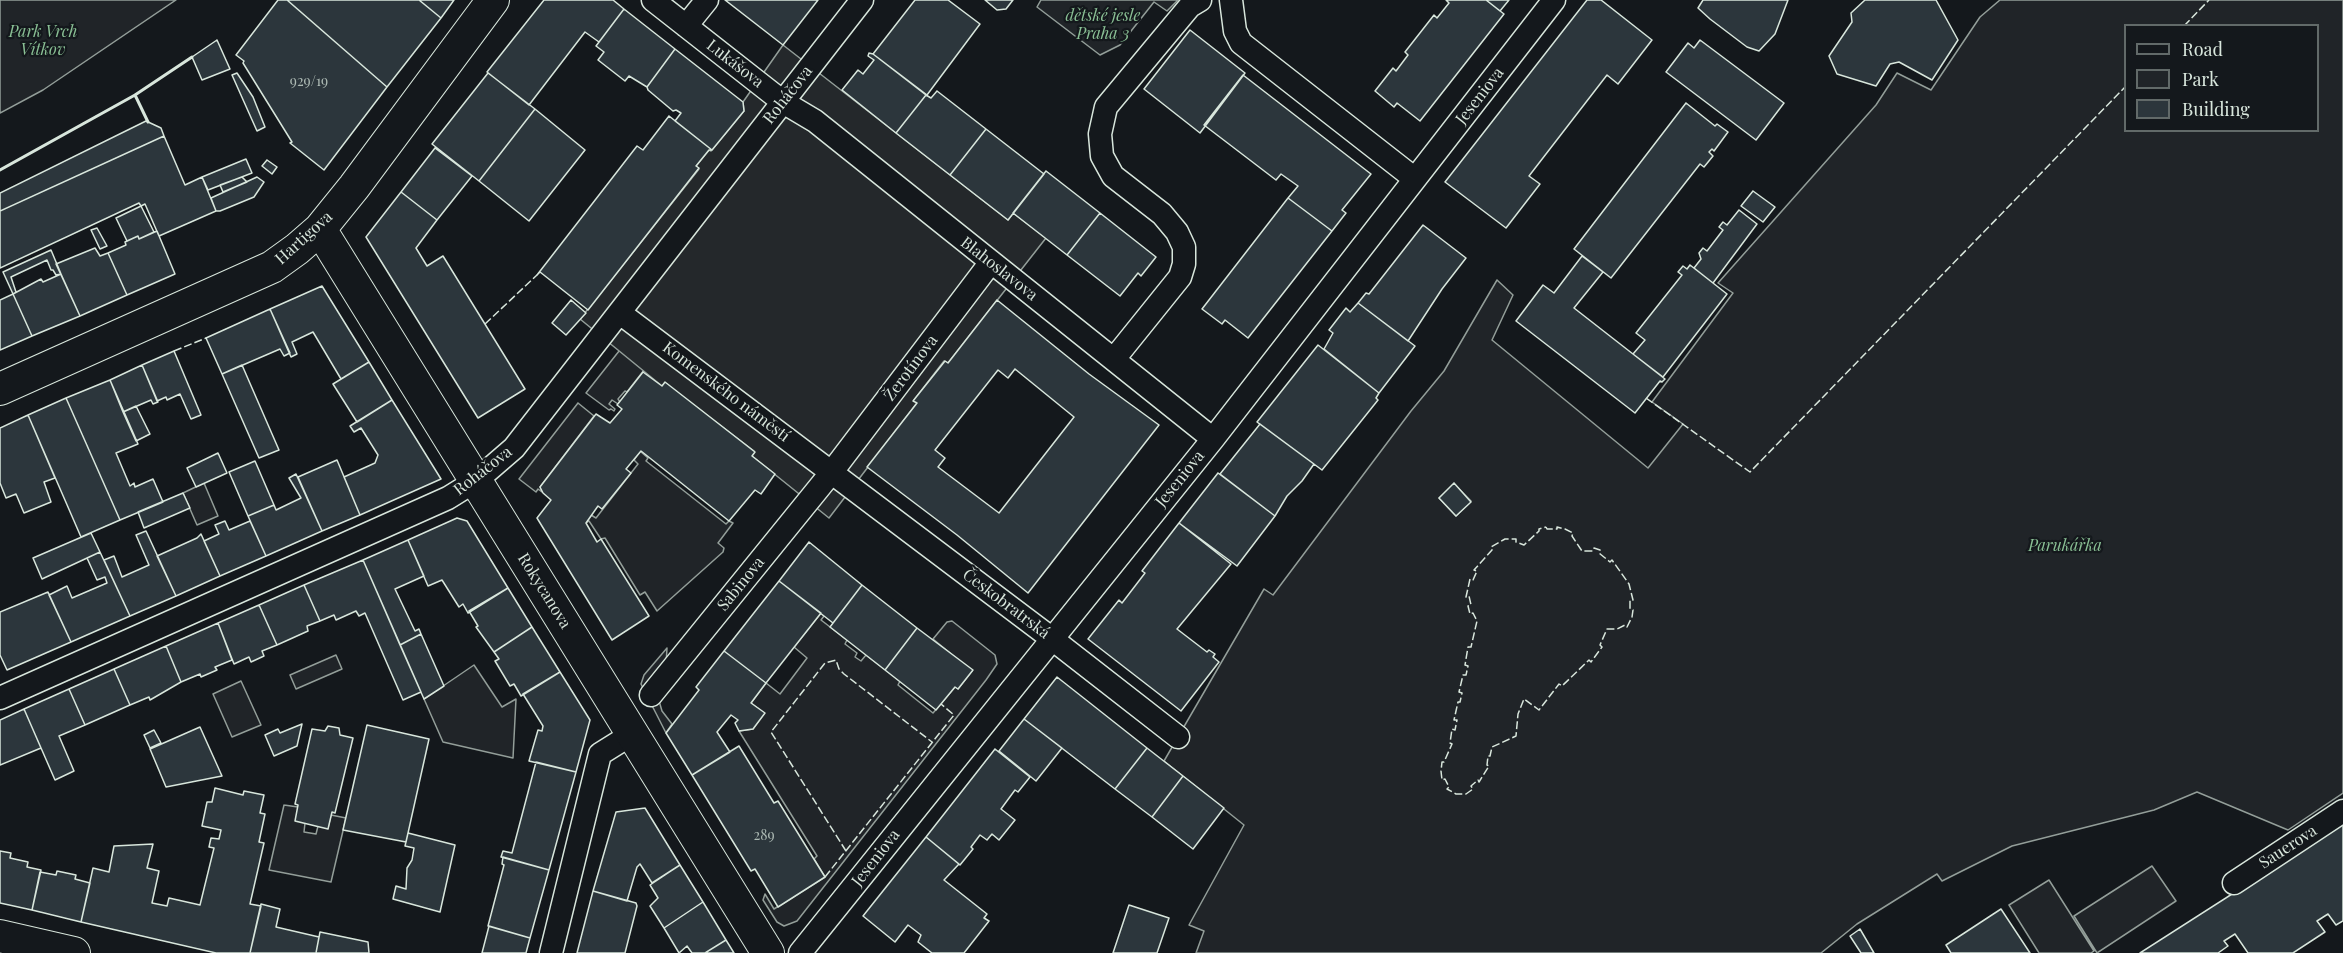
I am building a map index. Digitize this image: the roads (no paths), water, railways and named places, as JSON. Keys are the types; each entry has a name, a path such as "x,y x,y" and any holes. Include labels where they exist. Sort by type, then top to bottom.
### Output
{"street":[{"name":"Hartigova","path":"0,388 272,267 320,228 354,187 493,0"},
{"name":"Lukášova","path":"653,0 783,102"},
{"path":"686,26 707,0"},
{"name":"Roháčova","path":"0,698 448,498 477,480 514,448 862,0"},
{"path":"1114,359 1180,277 1184,264 1184,248 1177,231 1162,214 1113,176 1102,156 1100,134 1106,107 1190,6 1200,0"},
{"path":"1231,0 1235,31 1241,43 1415,179"},
{"name":"Jeseniova","path":"800,953 1213,439 1554,0"},
{"name":"Blahoslavova","path":"783,102 815,121 1213,439"},
{"name":"Rokycanova","path":"320,228 768,953"},
{"name":"Žerotínova","path":"831,473 991,262"},
{"name":"Komenského náměstí","path":"620,312 831,473"},
{"name":"Českobratrská","path":"831,473 1051,638 1178,737"},
{"name":"Sabinova","path":"651,695 831,473"},
{"path":"551,953 600,754 632,734"},
{"name":"Sauerova","path":"2234,883 2343,811"},
{"path":"0,936 74,953"}],"park label":[{"name":"dětské jesle Praha 3","path":"1103,25"},
{"name":"Park Vrch Vítkov","path":"43,41"},
{"name":"Parukářka","path":"2065,546"}]}
